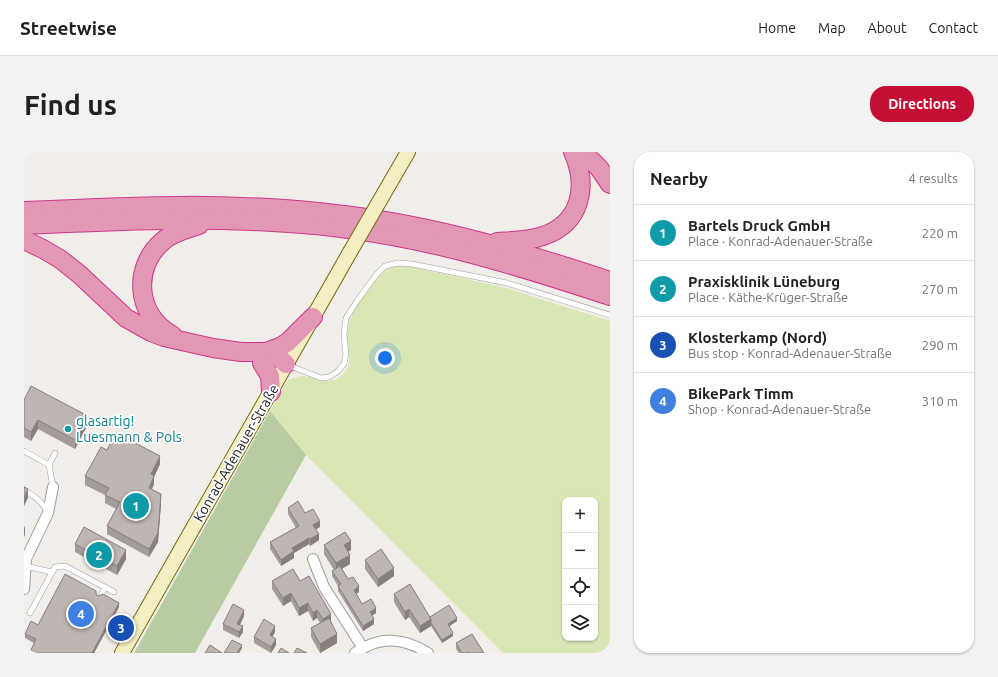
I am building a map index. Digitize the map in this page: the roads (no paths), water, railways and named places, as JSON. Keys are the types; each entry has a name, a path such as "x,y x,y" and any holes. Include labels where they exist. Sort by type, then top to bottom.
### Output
{"highway":[{"path":"487,243 518,241 543,236 563,224 578,204 581,191 581,176 574,152"},
{"path":"583,152 599,168 610,184"},
{"path":"24,211 134,206 213,206 288,209 337,214 382,220 487,243 610,282"},
{"path":"24,225 127,220 213,220 288,223 342,228 380,234 485,257 551,276 610,296"},
{"path":"185,342 166,332 156,323 148,310 142,296 142,279 145,264 152,252 163,240 175,233 213,220"},
{"path":"24,240 43,248 60,259 79,274 126,318 151,332 164,337 213,348 241,352 264,358 278,357 286,365"},
{"path":"264,358 288,342 313,318"},
{"path":"264,358 270,376 271,392"}],"main road":[{"name":"Konrad-Adenauer-Straße","path":"122,653 408,152"}],"street":[{"path":"24,589 27,555 48,513 53,488"},
{"path":"313,559 324,587 359,650 374,642 388,640 404,641 428,653"}],"lane":[{"path":"286,365 321,378 329,377 338,371 344,364 346,354 344,335 346,318 376,275 386,266 398,263 412,264 507,283 610,315"},
{"path":"24,451 49,465"},
{"path":"53,488 49,465 55,453"},
{"path":"24,490 37,497 48,513"},
{"path":"25,566 52,572"},
{"path":"30,613 55,567 65,566 114,592"},
{"path":"100,597 105,588"}],"place":[{"name":"glasartig! Luesmann & Pols","path":"68,429"},
{"name":"Bartels Druck GmbH","path":"136,506"},
{"name":"Praxisklinik Lüneburg","path":"99,555"},
{"name":"BikePark Timm","path":"81,614"},
{"name":"Klosterkamp (Nord)","path":"121,628"}]}
